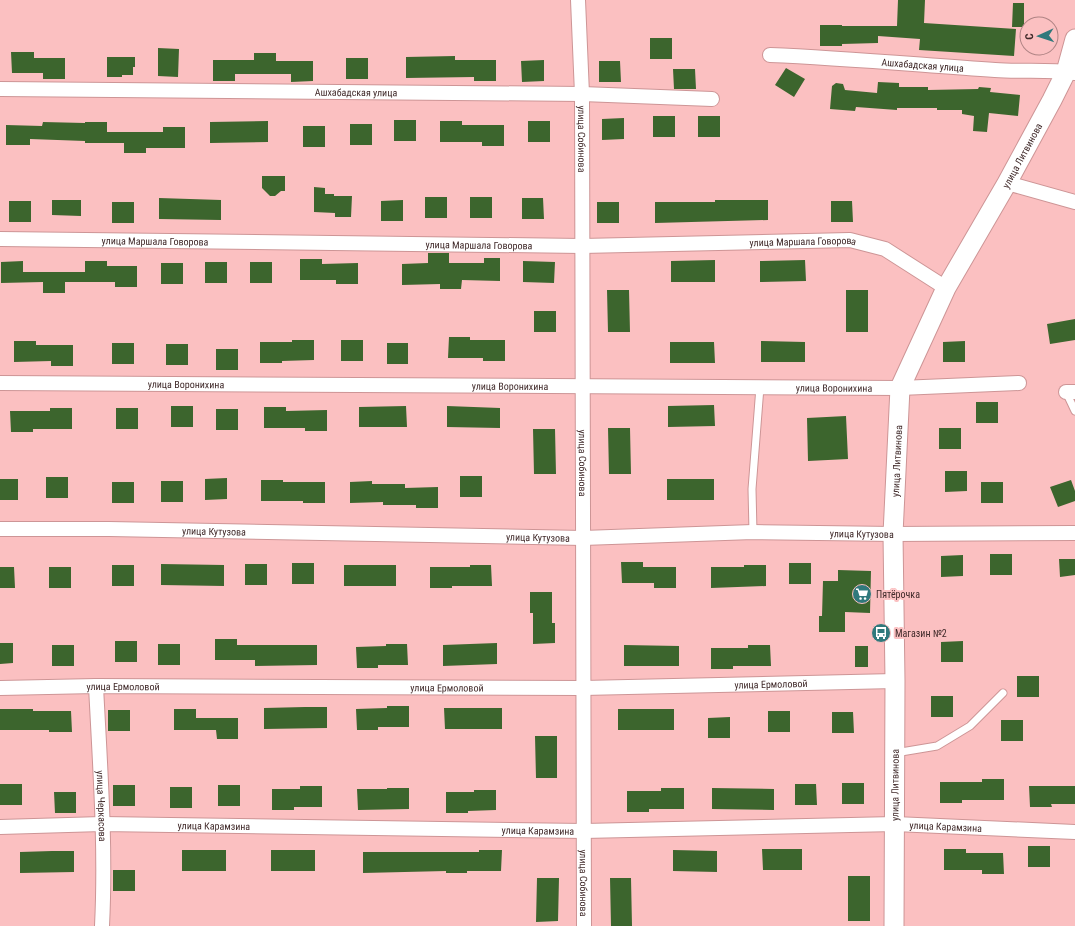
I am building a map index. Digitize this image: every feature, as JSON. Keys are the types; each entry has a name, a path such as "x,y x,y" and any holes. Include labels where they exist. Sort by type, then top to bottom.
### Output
{"street":[{"name":"улица Собинова","path":"578,0 582,94 584,926"},
{"name":"улица Литвинова","path":"894,926 895,753 893,534 900,388 946,288 1070,72 1075,39"},
{"name":"Ашхабадская улица","path":"770,55 1019,72 1070,72"},
{"name":"Ашхабадская улица","path":"0,89 582,94 712,99"},
{"path":"1007,183 1075,202"},
{"name":"улица Маршала Говорова","path":"0,239 582,246 850,240 885,249 946,288"},
{"name":"улица Воронихина","path":"0,383 900,388 1019,383"},
{"name":"улица Кутузова","path":"0,529 583,538 753,532 893,534 1075,533"},
{"name":"улица Ермоловой","path":"0,688 96,686 584,688 894,681"},
{"name":"улица Черкасова","path":"96,686 104,902 102,926"},
{"name":"улица Карамзина","path":"0,827 102,824 584,831 895,824 1075,832"}],"lane":[{"path":"753,532 752,489 760,387"},
{"path":"1070,392 1075,411"},
{"path":"895,753 937,746 970,726 1003,693"}],"building":[{"path":"898,0 925,0 924,23 1016,29 1014,56 919,50 920,39 878,36 878,43 820,46 820,25 897,26"},
{"path":"1013,3 1024,3 1024,16 1019,16 1019,27 1012,27"},
{"path":"650,38 672,38 672,59 650,59"},
{"path":"158,48 179,49 178,77 158,76"},
{"path":"11,52 34,52 34,58 65,58 65,79 43,79 43,73 12,73"},
{"path":"254,53 276,53 276,61 313,61 313,81 291,82 291,74 235,74 235,81 213,81 213,60 254,60"},
{"path":"455,56 455,60 496,60 496,81 474,81 474,77 406,78 406,57"},
{"path":"107,57 135,57 133,75 107,77"},
{"path":"346,58 368,58 368,79 346,79"},
{"path":"544,60 544,81 522,82 521,61"},
{"path":"599,61 620,61 621,82 599,82"},
{"path":"786,68 805,79 794,97 775,85"},
{"path":"673,69 695,69 696,89 674,89"},
{"path":"878,82 899,83 899,87 928,87 928,90 978,89 979,87 991,88 990,92 1020,95 1018,116 989,113 987,132 973,131 974,116 962,114 962,110 937,110 937,108 897,108 897,110 856,107 855,111 830,109 832,86 836,83 843,84 845,90 877,93"},
{"path":"653,116 675,116 675,137 653,137"},
{"path":"698,116 720,116 720,137 698,137"},
{"path":"624,118 624,139 602,140 602,119"},
{"path":"394,120 416,120 416,141 394,141"},
{"path":"268,121 268,142 210,143 210,122"},
{"path":"440,121 462,121 462,125 504,125 504,146 482,146 482,142 440,142"},
{"path":"528,121 550,121 550,142 528,142"},
{"path":"43,122 107,122 107,132 163,132 163,127 185,127 185,148 146,148 146,153 124,153 124,143 85,143 85,141 30,139 30,145 6,145 6,125 42,126"},
{"path":"350,124 372,124 372,145 350,145"},
{"path":"303,126 325,126 325,147 303,147"},
{"path":"262,176 285,176 285,191 281,191 275,196 270,196 262,188"},
{"path":"314,187 325,188 325,194 334,194 334,196 352,196 351,217 335,217 335,213 314,212"},
{"path":"425,197 447,197 447,218 425,218"},
{"path":"470,197 492,197 492,218 470,218"},
{"path":"159,198 221,200 221,220 159,219"},
{"path":"522,198 543,198 544,219 522,219"},
{"path":"52,200 81,200 81,216 52,215"},
{"path":"403,200 403,221 381,221 381,201"},
{"path":"715,200 768,200 768,220 655,223 655,202 715,202"},
{"path":"9,201 31,201 31,222 9,222"},
{"path":"831,201 852,201 853,222 831,222"},
{"path":"112,202 134,202 134,223 112,223"},
{"path":"597,202 619,202 619,223 597,223"},
{"path":"428,253 449,253 449,263 484,263 484,258 500,258 500,281 462,280 461,289 440,289 440,284 402,285 402,264 428,263"},
{"path":"300,259 322,259 322,264 358,263 358,284 336,284 336,280 300,280"},
{"path":"715,260 715,282 671,282 671,261"},
{"path":"805,260 806,281 760,282 760,261"},
{"path":"23,261 23,272 85,272 85,261 107,261 107,266 137,266 137,287 115,287 115,282 65,282 65,293 43,293 43,282 1,283 1,262"},
{"path":"523,261 555,262 554,283 523,282"},
{"path":"205,262 227,262 227,283 205,283"},
{"path":"250,262 272,262 272,283 250,283"},
{"path":"161,263 183,263 183,284 161,284"},
{"path":"607,290 629,290 630,332 608,332"},
{"path":"846,290 868,290 868,332 846,332"},
{"path":"534,311 556,311 556,332 534,332"},
{"path":"1075,319 1075,340 1050,344 1047,324"},
{"path":"449,337 470,337 470,340 505,340 505,361 483,361 483,358 448,358"},
{"path":"292,340 314,340 314,360 282,361 282,363 260,363 260,342 292,342"},
{"path":"341,340 363,340 363,361 341,361"},
{"path":"14,341 36,341 36,345 73,345 73,366 51,366 51,361 14,362"},
{"path":"761,341 805,342 805,362 761,362"},
{"path":"965,341 965,362 943,362 943,342"},
{"path":"670,342 714,342 715,363 670,363"},
{"path":"112,343 134,343 134,364 112,364"},
{"path":"387,343 408,343 408,364 387,364"},
{"path":"166,344 188,344 188,365 166,365"},
{"path":"216,349 238,349 238,370 216,370"},
{"path":"976,402 998,402 998,423 976,423"},
{"path":"714,405 715,426 668,427 668,406"},
{"path":"171,406 193,406 193,427 171,427"},
{"path":"406,406 407,427 359,427 359,407"},
{"path":"447,406 500,408 500,428 447,427"},
{"path":"264,407 286,407 286,411 327,410 327,431 305,431 305,428 264,428"},
{"path":"50,408 72,408 72,429 33,429 33,432 11,432 10,411 50,411"},
{"path":"116,408 138,408 138,429 116,429"},
{"path":"216,409 238,409 238,430 216,430"},
{"path":"846,416 848,459 808,461 807,418"},
{"path":"608,428 630,428 631,474 609,474"},
{"path":"939,428 961,428 961,449 939,449"},
{"path":"533,429 555,429 556,474 534,474"},
{"path":"945,471 967,471 967,491 945,492"},
{"path":"460,476 482,476 482,497 460,497"},
{"path":"46,477 68,477 68,498 46,498"},
{"path":"227,478 227,499 205,500 205,479"},
{"path":"0,479 18,479 18,500 0,500"},
{"path":"667,479 714,479 714,500 667,500"},
{"path":"261,480 283,480 283,482 325,482 325,503 303,503 303,501 261,501"},
{"path":"1071,480 1075,491 1075,501 1058,507 1050,487"},
{"path":"161,481 183,481 183,502 161,502"},
{"path":"372,481 372,484 405,484 405,488 438,487 438,508 416,508 416,505 383,505 383,502 350,503 350,482"},
{"path":"112,482 134,482 134,503 112,503"},
{"path":"981,482 1003,482 1003,503 981,503"},
{"path":"990,554 1012,554 1012,575 990,575"},
{"path":"963,555 963,576 941,577 941,556"},
{"path":"1059,559 1075,559 1075,575 1060,577"},
{"path":"621,562 643,562 643,567 676,567 676,588 654,588 654,583 622,583"},
{"path":"292,563 314,563 314,584 292,584"},
{"path":"789,563 811,563 811,584 789,584"},
{"path":"161,564 224,565 224,586 161,585"},
{"path":"245,564 267,564 267,585 245,585"},
{"path":"112,565 134,565 134,586 112,586"},
{"path":"344,565 396,565 396,586 344,586"},
{"path":"470,565 491,565 492,586 452,586 452,588 430,588 430,567 470,567"},
{"path":"744,565 766,565 766,586 711,588 711,567 744,567"},
{"path":"0,567 14,567 15,588 0,588"},
{"path":"49,567 71,567 71,588 49,588"},
{"path":"838,570 871,571 870,613 845,612 845,632 819,632 819,616 822,616 823,581 838,581"},
{"path":"530,592 552,592 552,623 555,623 555,643 533,644 533,613 530,613"},
{"path":"215,639 237,639 237,645 317,645 317,665 255,666 255,660 215,660"},
{"path":"115,641 137,641 137,662 115,662"},
{"path":"963,641 963,662 941,662 941,642"},
{"path":"0,643 13,643 13,663 0,664"},
{"path":"497,643 497,664 443,666 443,645"},
{"path":"158,644 180,644 180,665 158,665"},
{"path":"386,644 407,644 408,665 378,665 378,668 357,668 356,647 386,646"},
{"path":"52,645 74,645 74,666 52,666"},
{"path":"624,645 679,646 679,666 624,666"},
{"path":"748,645 770,645 771,666 733,666 733,669 711,669 711,648 748,648"},
{"path":"855,646 868,646 868,667 855,667"},
{"path":"1017,676 1039,676 1039,697 1017,697"},
{"path":"931,696 953,696 953,717 931,717"},
{"path":"387,706 409,706 409,727 378,727 378,730 357,730 356,709 387,708"},
{"path":"327,707 327,728 264,729 264,708"},
{"path":"444,708 502,708 502,729 445,729"},
{"path":"0,709 71,711 72,732 49,732 49,730 0,730"},
{"path":"174,709 196,709 196,718 238,718 238,739 217,739 216,730 174,730"},
{"path":"618,709 674,709 674,730 618,730"},
{"path":"108,710 130,710 130,731 108,731"},
{"path":"768,711 790,711 790,732 768,732"},
{"path":"832,712 853,712 854,733 832,733"},
{"path":"730,717 730,738 708,738 708,718"},
{"path":"1001,720 1023,720 1023,741 1001,741"},
{"path":"535,736 557,736 557,778 536,778"},
{"path":"982,779 1004,779 1004,800 962,800 962,803 940,803 940,782 982,782"},
{"path":"842,783 864,783 864,804 842,804"},
{"path":"0,784 22,784 22,805 0,805"},
{"path":"795,784 816,784 817,805 795,805"},
{"path":"113,785 135,785 135,806 113,806"},
{"path":"218,785 240,785 240,806 218,806"},
{"path":"300,786 322,786 322,807 294,807 294,810 272,810 272,789 300,789"},
{"path":"1029,786 1075,786 1075,804 1051,804 1052,807 1030,807"},
{"path":"170,787 192,787 192,808 170,808"},
{"path":"409,788 409,809 358,810 357,789"},
{"path":"661,788 684,788 684,809 649,809 649,812 627,812 627,791 661,791"},
{"path":"712,788 774,789 774,810 712,809"},
{"path":"474,790 496,790 496,810 468,811 468,813 446,813 446,792 474,792"},
{"path":"54,792 76,792 76,813 55,813"},
{"path":"1028,846 1050,846 1050,867 1028,867"},
{"path":"762,849 802,849 802,870 763,870"},
{"path":"944,849 966,849 966,853 1003,853 1004,874 982,874 982,870 944,870"},
{"path":"182,850 226,850 226,871 182,871"},
{"path":"271,850 315,850 315,871 271,871"},
{"path":"479,850 502,850 501,871 467,871 467,873 446,873 446,871 363,873 363,852 479,852"},
{"path":"673,850 717,851 717,872 673,871"},
{"path":"74,851 74,872 20,873 20,852"},
{"path":"113,870 135,870 135,891 113,891"},
{"path":"848,876 870,876 870,921 848,921"},
{"path":"537,878 559,878 558,921 536,922"},
{"path":"610,878 631,878 632,926 611,926"}],"place":[{"name":"Пятёрочка","path":"862,594"},
{"name":"Магазин №2","path":"881,633"}]}
